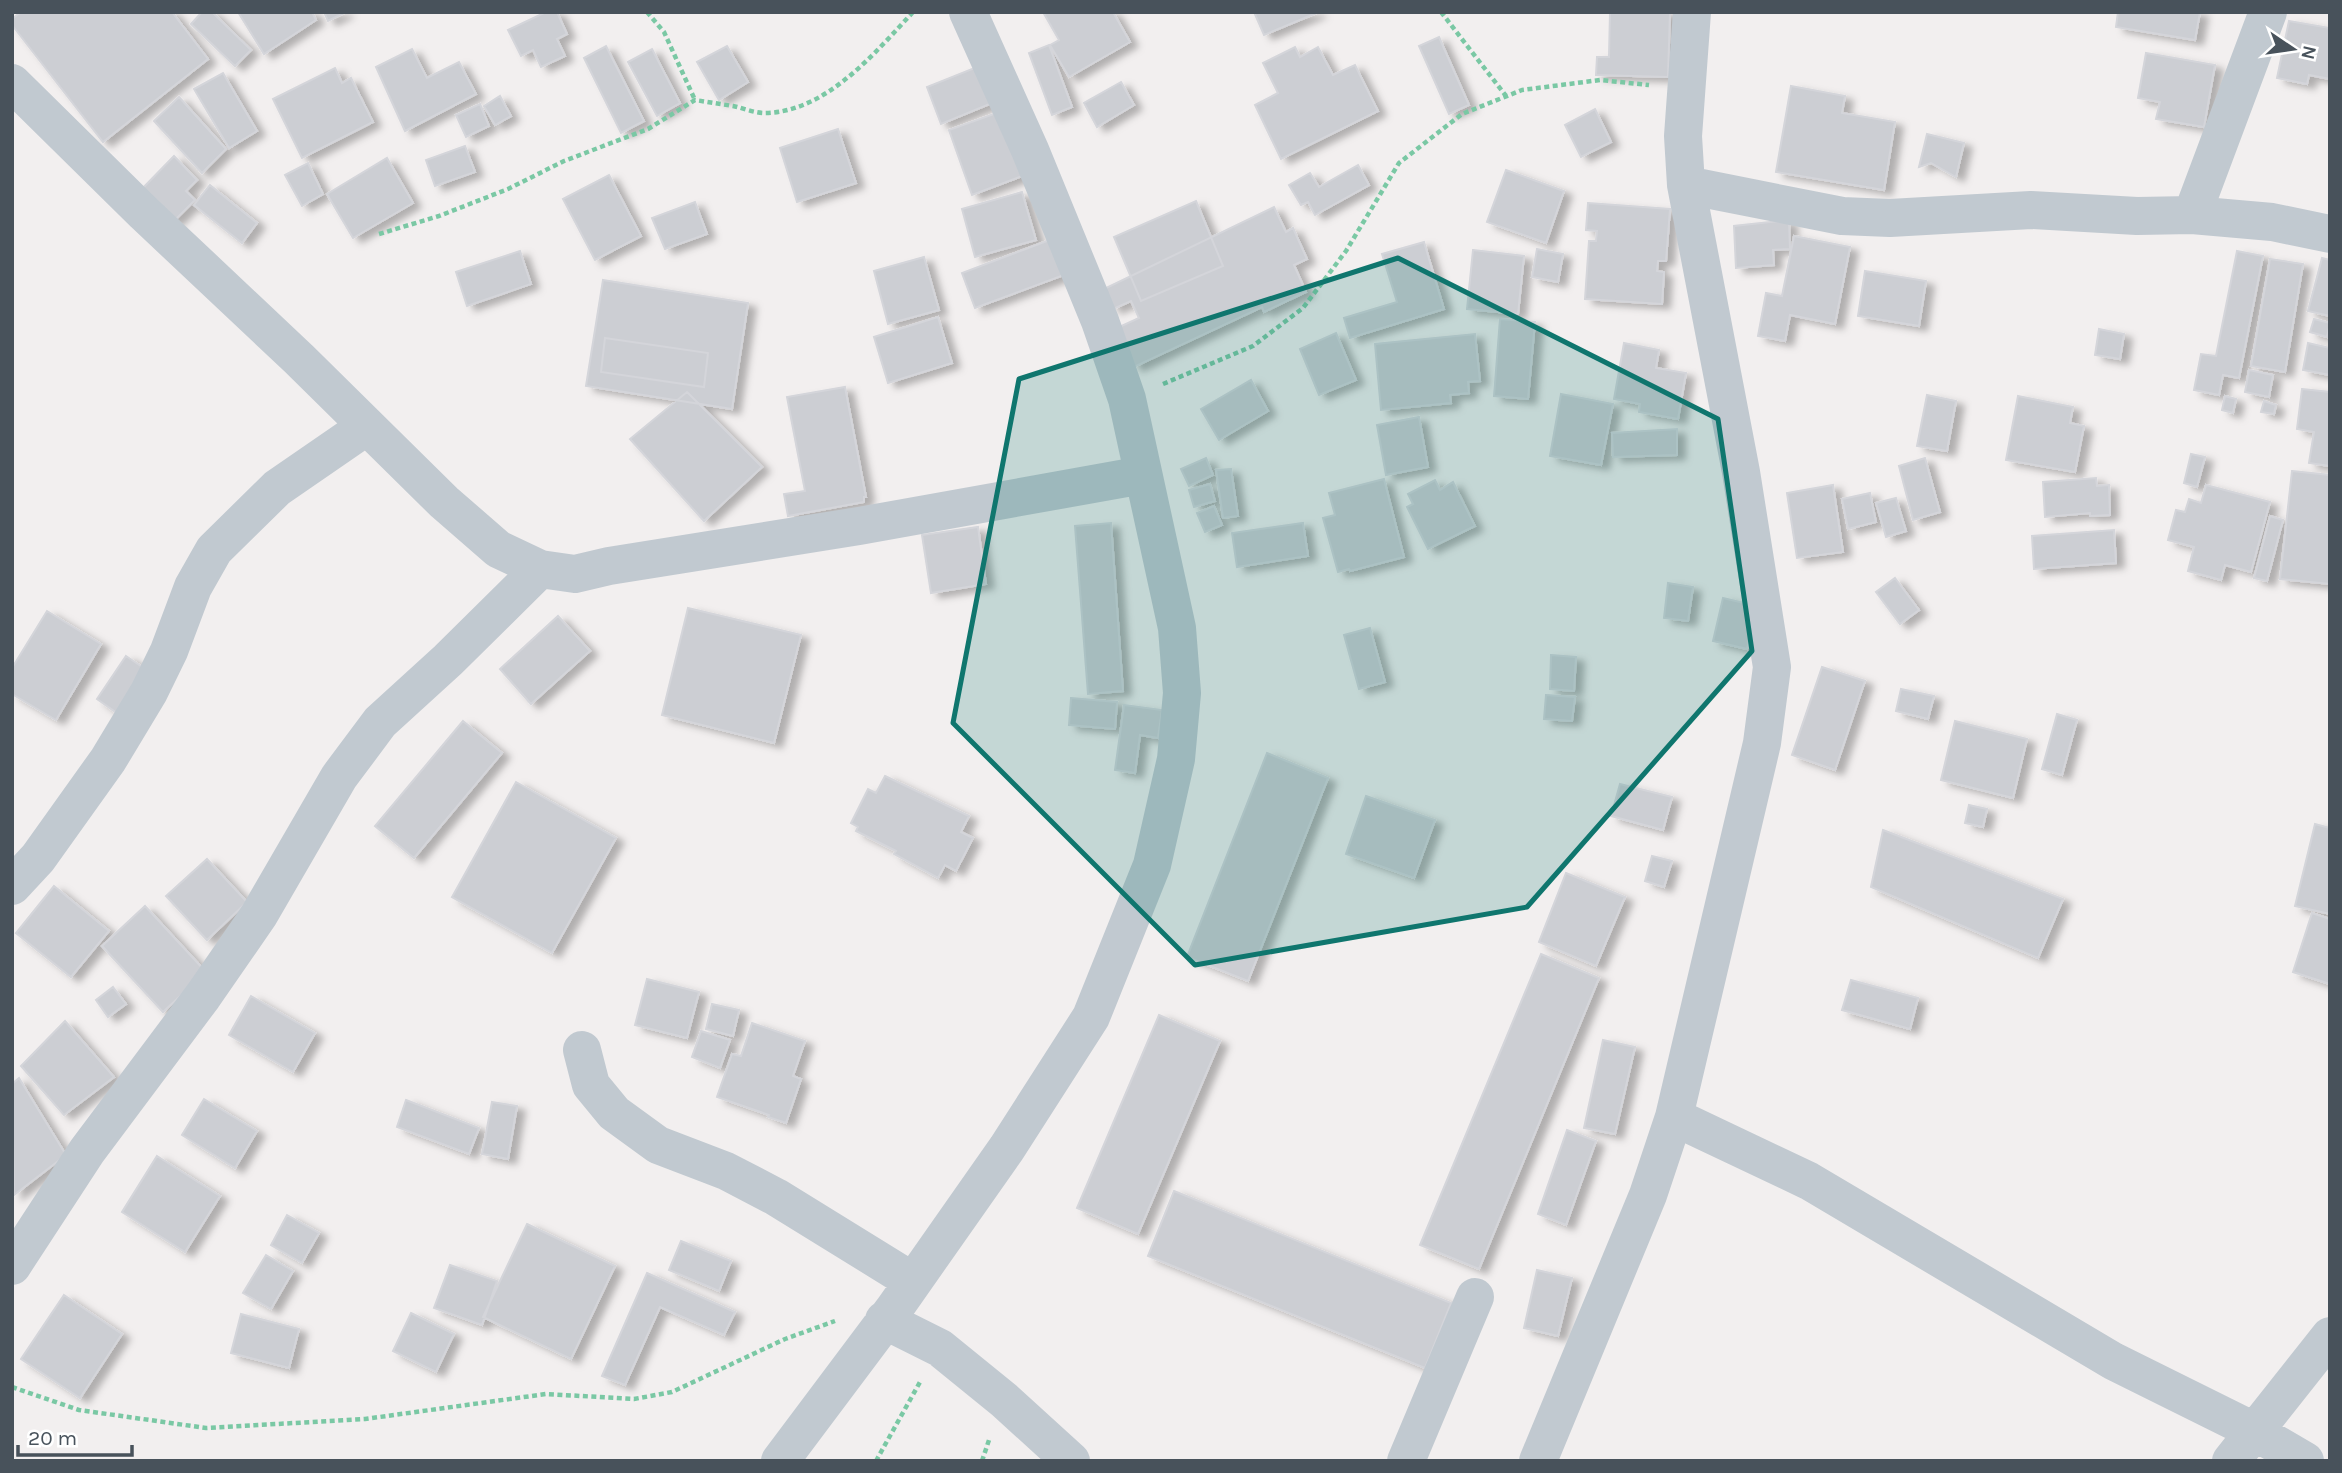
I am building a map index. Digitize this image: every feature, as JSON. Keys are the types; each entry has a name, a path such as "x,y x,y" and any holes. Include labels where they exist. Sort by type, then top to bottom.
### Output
{"street":[{"path":"780,1461 1007,1148 1091,1017 1152,865 1176,760 1182,693 1177,628 1127,399 1090,296 1030,150 968,12"},
{"path":"1538,1461 1648,1195 1674,1117 1762,743 1772,667 1741,472 1686,186 1683,136 1692,12"},
{"path":"2192,215 2268,12"},
{"path":"12,83 444,502 498,549 540,569 575,574 1143,475"},
{"path":"1686,186 1842,216 1890,218 2031,210 2137,216 2192,215 2272,222 2330,234"},
{"path":"12,886 68,819 115,749 149,692 169,651 193,587 214,550 277,488 367,426"},
{"path":"12,1266 88,1150 203,996 258,915 339,777 380,722 449,660 540,569"},
{"path":"582,1050 591,1085 614,1113 658,1145 726,1171 776,1197 897,1303 940,1348 1072,1461"},
{"path":"1674,1117 1809,1181 2113,1361 2254,1431 2305,1461"},
{"path":"1406,1461 1475,1297"},
{"path":"2231,1461 2330,1336"}],"path":[{"path":"647,12 664,32 695,100"},
{"path":"379,234 439,216 508,189 564,161 648,129 695,100 761,113 787,111 811,102 845,79 913,12"},
{"path":"1441,12 1506,96"},
{"path":"1127,399 1253,346 1303,308 1346,251 1399,163 1462,114 1521,90 1600,80 1687,88"},
{"path":"12,1387 79,1410 206,1428 365,1419 546,1394 634,1399 672,1392 785,1339 864,1310 897,1303"},
{"path":"876,1461 940,1348"}],"highlighted area":[{"path":"1398,258 1718,419 1752,651 1527,907 1195,965 953,723 1019,379"}],"building":[{"path":"21,12 172,12 208,59 103,142 12,25 12,19"},
{"path":"202,12 212,12 251,50 235,66 191,24"},
{"path":"238,12 312,12 316,20 264,54"},
{"path":"324,12 346,12 328,21"},
{"path":"546,12 557,12 567,34 557,39 565,56 541,67 533,50 521,56 508,30"},
{"path":"1043,12 1113,12 1130,42 1069,77 1050,45 1059,40"},
{"path":"1254,12 1319,12 1264,35"},
{"path":"1610,12 1670,12 1668,77 1596,75 1597,57 1609,57"},
{"path":"2118,12 2200,12 2195,40 2116,27"},
{"path":"2289,21 2330,28 2330,79 2309,75 2307,84 2277,78"},
{"path":"1439,37 1469,105 1449,114 1419,46"},
{"path":"1049,45 1072,107 1052,115 1029,53"},
{"path":"606,46 644,121 621,133 584,58"},
{"path":"727,46 748,82 719,100 697,62"},
{"path":"1295,47 1300,57 1318,47 1333,75 1355,65 1378,111 1281,159 1255,105 1278,93 1263,63"},
{"path":"412,49 427,78 459,62 476,94 405,131 376,67"},
{"path":"652,49 680,103 657,116 628,62"},
{"path":"2146,53 2215,65 2204,127 2156,119 2160,102 2138,98"},
{"path":"987,63 1002,99 941,124 927,87"},
{"path":"335,68 342,83 351,78 373,122 302,158 273,99"},
{"path":"223,73 257,131 229,148 194,89"},
{"path":"1121,82 1134,105 1097,127 1084,103"},
{"path":"1791,86 1845,96 1842,113 1895,122 1884,190 1776,172"},
{"path":"500,96 511,116 495,125 484,106"},
{"path":"179,97 226,149 202,173 154,121"},
{"path":"480,104 489,126 466,137 456,115"},
{"path":"1595,109 1611,142 1581,157 1565,125"},
{"path":"1002,111 1025,175 972,195 949,130"},
{"path":"838,129 856,183 797,202 780,148"},
{"path":"1927,134 1964,143 1956,177 1931,163 1919,167"},
{"path":"465,146 475,172 435,186 426,160"},
{"path":"174,156 197,180 186,191 195,200 173,222 138,193"},
{"path":"387,158 413,203 353,238 327,194"},
{"path":"308,163 323,194 302,206 285,175"},
{"path":"1358,165 1369,185 1315,215 1308,202 1301,205 1289,185 1310,173 1319,187"},
{"path":"1506,170 1564,191 1546,243 1487,222"},
{"path":"609,175 641,236 595,260 563,199"},
{"path":"210,185 257,223 242,243 194,205"},
{"path":"1022,192 1036,240 975,257 962,209"},
{"path":"1196,201 1223,266 1141,301 1114,237"},
{"path":"695,202 707,234 665,249 652,218"},
{"path":"1588,203 1670,209 1666,261 1658,261 1657,271 1664,272 1662,304 1585,299 1589,241 1596,241 1597,231 1586,230"},
{"path":"1274,207 1286,232 1293,228 1307,259 1294,265 1306,292 1264,312 1262,307 1134,367 1117,328 1139,318 1131,301 1113,309 1104,289"},
{"path":"1789,220 1790,249 1773,250 1774,265 1736,268 1734,226"},
{"path":"1794,236 1850,247 1835,324 1790,315 1785,341 1758,336 1766,293 1782,296"},
{"path":"1052,239 1064,275 975,308 962,273"},
{"path":"1424,242 1444,309 1350,338 1344,318 1397,302 1382,254"},
{"path":"1537,249 1563,254 1558,282 1532,277"},
{"path":"1473,250 1524,256 1518,314 1467,309"},
{"path":"520,251 531,284 467,306 456,272"},
{"path":"2237,251 2263,256 2239,378 2223,375 2219,395 2194,390 2201,354 2216,356"},
{"path":"924,257 939,310 888,324 874,271"},
{"path":"2322,258 2330,260 2330,316 2308,311"},
{"path":"2270,259 2303,264 2285,372 2251,366"},
{"path":"1865,271 1926,281 1919,326 1858,316"},
{"path":"603,280 748,303 732,409 586,386"},
{"path":"938,317 952,363 888,383 874,337"},
{"path":"1500,319 1535,322 1528,399 1494,396"},
{"path":"2314,319 2330,323 2327,337 2310,332"},
{"path":"2099,329 2124,334 2120,359 2095,355"},
{"path":"1336,333 1356,380 1319,395 1300,349"},
{"path":"1475,334 1480,381 1468,382 1469,393 1450,395 1451,403 1381,410 1375,344"},
{"path":"605,338 708,353 704,387 601,372"},
{"path":"1624,343 1659,350 1656,368 1686,373 1678,419 1639,412 1640,404 1614,399"},
{"path":"2308,343 2330,348 2330,375 2303,370"},
{"path":"2249,370 2273,375 2269,397 2245,392"},
{"path":"1251,380 1268,411 1219,440 1201,409"},
{"path":"845,387 866,497 864,502 788,516 784,494 805,491 787,397"},
{"path":"2302,389 2330,392 2330,466 2309,463 2314,432 2297,429"},
{"path":"687,392 762,467 704,521 630,439"},
{"path":"1561,394 1613,404 1601,465 1550,456"},
{"path":"1927,395 1956,401 1947,451 1917,446"},
{"path":"2018,396 2073,407 2070,423 2084,426 2075,472 2006,460"},
{"path":"2225,396 2236,399 2233,413 2222,410"},
{"path":"2264,401 2276,405 2274,414 2261,412"},
{"path":"1419,417 1428,467 1386,475 1377,425"},
{"path":"1677,429 1677,455 1613,457 1612,433"},
{"path":"2191,454 2205,457 2197,487 2184,483"},
{"path":"1206,458 1213,475 1189,486 1181,469"},
{"path":"1925,458 1940,512 1913,520 1899,466"},
{"path":"1231,469 1238,516 1223,518 1216,470"},
{"path":"2292,471 2330,475 2330,584 2280,579"},
{"path":"2096,478 2097,486 2109,485 2110,515 2090,516 2090,513 2045,517 2043,482"},
{"path":"1384,479 1404,557 1338,572 1323,518 1335,515 1329,493"},
{"path":"1435,480 1440,490 1453,482 1475,526 1428,549 1407,507 1413,504 1408,494"},
{"path":"1210,484 1215,501 1194,507 1189,490"},
{"path":"1833,485 1843,552 1797,558 1787,493"},
{"path":"2206,485 2270,502 2251,572 2225,565 2221,580 2188,571 2194,547 2168,540 2176,510 2185,512 2189,499 2201,503"},
{"path":"1870,493 1876,522 1848,529 1842,499"},
{"path":"1896,498 1906,531 1886,537 1876,503"},
{"path":"1214,506 1222,525 1205,532 1197,513"},
{"path":"2270,516 2283,520 2267,581 2254,578"},
{"path":"1111,523 1123,691 1088,694 1075,526"},
{"path":"1303,523 1308,556 1237,567 1232,533"},
{"path":"978,527 986,584 931,593 922,535"},
{"path":"2114,530 2116,563 2034,569 2032,536"},
{"path":"1895,578 1919,610 1900,624 1876,592"},
{"path":"1668,583 1693,587 1688,621 1664,618"},
{"path":"1723,598 1757,606 1747,649 1713,641"},
{"path":"688,608 801,635 774,743 662,715"},
{"path":"47,611 101,644 56,720 12,694 12,668"},
{"path":"558,616 590,651 531,704 500,669"},
{"path":"1370,628 1385,682 1359,689 1344,635"},
{"path":"1551,655 1576,657 1574,691 1550,689"},
{"path":"126,656 154,675 124,718 97,699"},
{"path":"1822,667 1865,681 1835,770 1792,755"},
{"path":"1901,689 1934,696 1928,719 1896,711"},
{"path":"1546,695 1575,697 1572,721 1544,719"},
{"path":"1071,698 1117,702 1115,729 1069,725"},
{"path":"1124,705 1162,710 1158,738 1140,735 1135,773 1115,770"},
{"path":"2057,714 2077,720 2062,775 2042,769"},
{"path":"463,721 502,753 414,858 375,826"},
{"path":"1955,721 2027,739 2013,798 1941,780"},
{"path":"1267,753 1328,778 1248,981 1187,957"},
{"path":"885,776 969,816 961,832 973,838 956,871 945,865 938,878 894,854 896,851 856,831 858,827 851,823 868,789 876,793"},
{"path":"516,782 616,838 552,953 452,897"},
{"path":"1620,784 1672,797 1663,830 1611,816"},
{"path":"1366,796 1435,820 1414,878 1346,854"},
{"path":"1969,805 1987,809 1983,827 1965,823"},
{"path":"2315,824 2330,828 2330,914 2295,906"},
{"path":"1883,830 2063,899 2038,958 1871,887"},
{"path":"1652,856 1672,861 1664,887 1645,881"},
{"path":"207,859 247,902 207,940 166,896"},
{"path":"1566,873 1625,897 1596,966 1539,942"},
{"path":"54,886 109,931 71,977 16,933"},
{"path":"145,906 206,972 163,1012 102,946"},
{"path":"2312,913 2330,919 2330,984 2293,972"},
{"path":"1541,954 1599,978 1479,1269 1420,1245"},
{"path":"647,979 699,992 687,1038 635,1025"},
{"path":"1851,980 1918,998 1910,1029 1842,1010"},
{"path":"113,987 126,1004 108,1017 96,1000"},
{"path":"251,996 315,1033 293,1072 229,1035"},
{"path":"712,1004 739,1010 733,1036 706,1029"},
{"path":"1159,1015 1220,1041 1138,1234 1077,1208"},
{"path":"65,1021 114,1077 64,1115 21,1066"},
{"path":"752,1023 805,1041 793,1076 801,1079 786,1123 717,1097 732,1054 741,1056"},
{"path":"701,1031 730,1040 720,1068 692,1057"},
{"path":"1603,1040 1635,1047 1615,1134 1584,1128"},
{"path":"19,1078 66,1155 14,1195 12,1084"},
{"path":"204,1099 257,1131 235,1168 182,1135"},
{"path":"406,1100 479,1128 469,1154 397,1127"},
{"path":"492,1102 517,1106 508,1159 482,1154"},
{"path":"1567,1130 1596,1141 1566,1225 1538,1214"},
{"path":"157,1156 220,1196 185,1252 122,1212"},
{"path":"1174,1191 1451,1303 1425,1368 1148,1256"},
{"path":"287,1215 319,1233 302,1263 271,1245"},
{"path":"527,1224 615,1266 571,1359 483,1317"},
{"path":"681,1241 731,1261 719,1291 669,1270"},
{"path":"266,1255 293,1271 271,1309 243,1293"},
{"path":"450,1265 497,1281 482,1325 434,1308"},
{"path":"1537,1270 1572,1278 1558,1336 1524,1328"},
{"path":"647,1273 735,1312 724,1335 660,1307 625,1385 602,1376"},
{"path":"64,1295 122,1334 80,1398 21,1359"},
{"path":"411,1313 454,1334 436,1372 393,1351"},
{"path":"241,1314 299,1329 289,1368 231,1353"}]}
